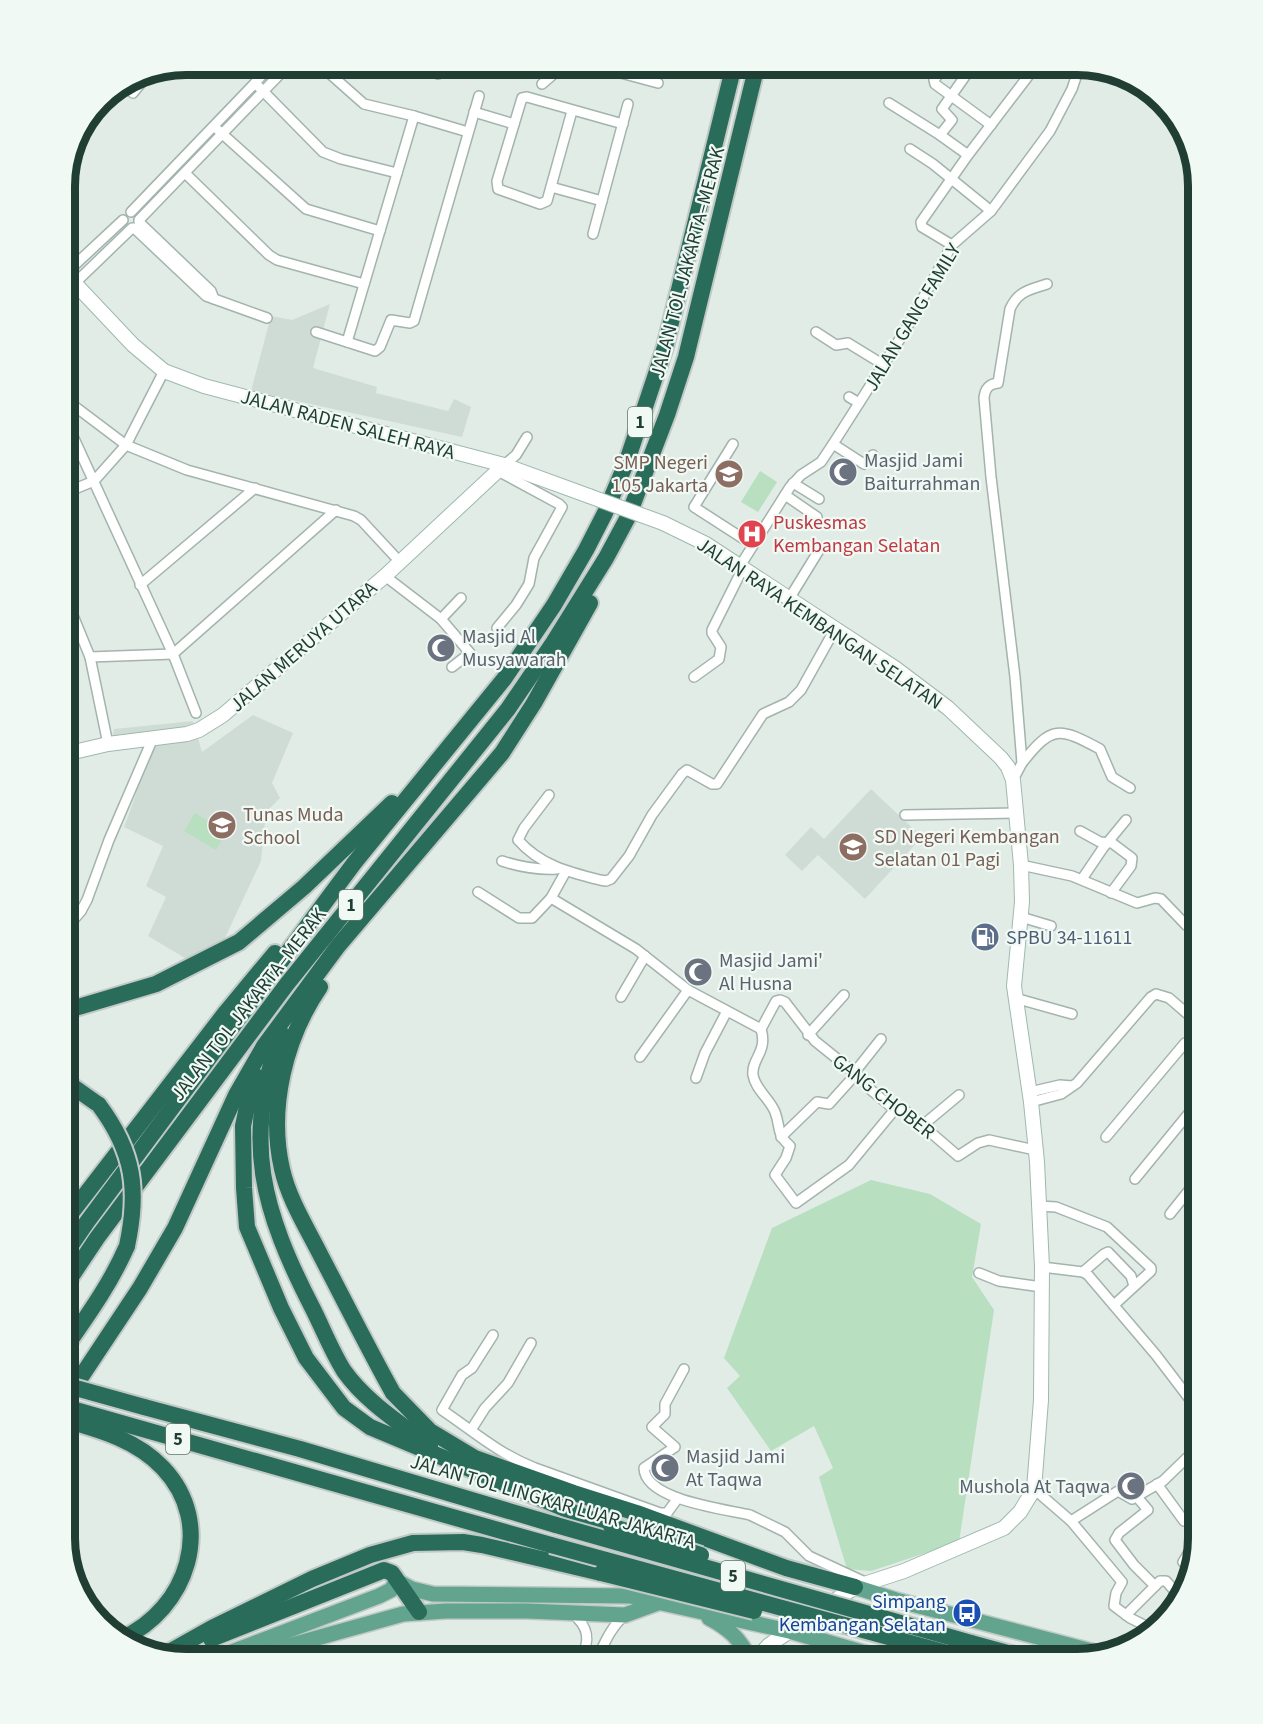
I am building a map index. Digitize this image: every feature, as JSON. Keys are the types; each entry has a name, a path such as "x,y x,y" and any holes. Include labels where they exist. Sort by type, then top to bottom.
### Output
{"highway":[{"name":"JALAN TOL JAKARTA–MERAK","path":"75,1239 355,862 504,679 560,596 605,513 627,461 665,347 732,75"},
{"name":"JALAN TOL JAKARTA–MERAK","path":"75,1270 287,984 508,709 553,643 628,518 686,357 755,75"},
{"path":"75,1385 140,1288 175,1228 236,1095 264,1046 368,910 502,753 561,657 601,583 628,518"},
{"path":"75,1008 156,984 239,942 304,887 434,763"},
{"path":"75,1207 232,1004 355,862"},
{"path":"368,910 299,1022 290,1048 277,1112 278,1140 288,1192 393,1393 430,1431 475,1458 637,1513 786,1568 860,1584"},
{"path":"294,1005 272,1058 261,1109 260,1141 263,1174 273,1217 291,1266 344,1370 376,1406 430,1446 440,1457"},
{"path":"264,1046 251,1083 243,1126 247,1227 281,1308 306,1358 344,1408 370,1427 582,1516 842,1597 908,1634"},
{"path":"75,1088 99,1105 112,1122 127,1155 133,1191 133,1219 127,1246 116,1272 75,1333"},
{"name":"JALAN TOL LINGKAR LUAR JAKARTA","path":"75,1388 300,1449 556,1525 908,1634 945,1649"},
{"name":"JALAN TOL LINGKAR LUAR JAKARTA","path":"75,1410 551,1545 908,1634 981,1649"},
{"path":"75,1424 119,1438 148,1454 169,1475 185,1507 190,1542 184,1574 167,1604 146,1625 130,1634"},
{"path":"176,1649 312,1579 370,1555 413,1543 463,1542 835,1630 908,1634"},
{"path":"187,1649 378,1571 388,1571 418,1612"}],"main road":[{"name":"JALAN RADEN SALEH RAYA","path":"75,284 133,345 164,371 210,388 501,468 663,523"},
{"name":"JALAN MERUYA UTARA","path":"75,752 108,744 187,734 199,730 223,715 385,576 501,468"},
{"name":"JALAN RAYA KEMBANGAN SELATAN","path":"663,523 706,544 742,567 895,668 948,708 1004,762 1013,780 1017,813 1022,917 1015,961 1015,998 1031,1097 1042,1267 1041,1400 1034,1489 1020,1512 1004,1528 904,1571 860,1584 766,1649"},
{"path":"896,1600 891,1589 892,1584 904,1571"},
{"path":"240,1649 372,1599 391,1590 397,1581 412,1589 433,1594 630,1596 789,1631 849,1649"},
{"path":"860,1584 896,1600 1082,1649"},
{"path":"372,1599 377,1620"},
{"path":"277,1649 377,1620 418,1612 570,1611 625,1615 658,1603"},
{"path":"696,1611 722,1625 736,1637 745,1649"},
{"path":"939,1612 945,1621 948,1640 944,1649"},
{"path":"952,1649 955,1634 948,1615 960,1617"},
{"path":"807,1619 807,1628 813,1638"},
{"path":"956,1649 957,1643 964,1633 974,1626 986,1624"}],"street":[{"path":"75,270 123,220 126,214 131,212 263,75"},
{"path":"75,272 136,225 279,75"},
{"path":"332,75 364,105 414,116 468,132"},
{"path":"542,84 552,75"},
{"path":"628,75 658,83"},
{"path":"938,75 934,82 991,125"},
{"path":"940,135 952,120 942,110 966,75"},
{"path":"952,245 922,227 921,224 951,179 1029,75"},
{"name":"JALAN GANG FAMILY","path":"694,678 719,659 721,647 712,630 753,545 784,495 801,475 820,462 833,444 911,321 952,245 991,211 1050,131 1072,89 1077,75"},
{"path":"255,83 323,152 341,159 397,173"},
{"path":"316,332 377,351 391,320 410,323 415,319 479,96"},
{"path":"572,111 547,201 542,204 498,189 497,181 522,98 623,124"},
{"path":"889,103 940,135 968,156"},
{"path":"593,234 628,104"},
{"path":"474,112 514,124"},
{"path":"347,342 414,116"},
{"path":"214,126 306,209 380,231"},
{"path":"910,149 933,164 991,211"},
{"path":"185,173 276,260 364,284"},
{"path":"551,187 602,201"},
{"path":"131,212 138,216 136,225"},
{"path":"123,220 125,226 136,225"},
{"path":"136,225 206,296 225,305 267,318"},
{"path":"1022,763 1015,677 984,398 987,387 993,383 999,383 1010,309 1014,299 1020,294 1047,284"},
{"path":"816,332 836,345 848,343 884,365"},
{"path":"75,489 94,481 126,445 164,371"},
{"path":"849,397 860,403"},
{"path":"75,407 126,445 187,470 336,510 361,520 400,562"},
{"path":"497,628 516,605 529,584 534,558 562,507 501,468 516,455 527,437"},
{"path":"75,441 173,654 196,713"},
{"path":"733,444 694,507 753,545"},
{"path":"833,444 864,464 873,455"},
{"path":"793,483 819,499"},
{"path":"140,585 255,488"},
{"path":"784,495 817,517"},
{"path":"90,657 173,654 336,510"},
{"path":"789,598 821,547"},
{"path":"385,576 441,619 470,653 452,667"},
{"path":"441,619 461,598"},
{"path":"75,620 90,657 108,744"},
{"path":"549,795 524,828 518,840 539,859 563,870 606,881 611,879 629,856 652,815 682,774 687,770 691,771 712,784 717,784 763,714 789,702 801,690 835,628"},
{"path":"1013,780 1022,763 1040,741 1055,733 1068,733 1100,748 1112,777 1130,788"},
{"path":"75,918 81,910 153,738"},
{"path":"906,815 1017,813"},
{"path":"1082,879 1126,820"},
{"path":"1080,831 1100,842 1108,842 1129,854 1132,862 1111,892"},
{"path":"502,861 541,870 563,870"},
{"path":"1021,865 1082,879 1137,903 1155,898 1161,899 1188,925"},
{"path":"478,892 519,918 528,919 537,915 551,898 563,870"},
{"path":"551,898 636,949 688,990 761,1029 764,1044 753,1070 753,1077 775,1111 781,1137 791,1148 775,1175 796,1203 849,1165 896,1108"},
{"path":"75,907 81,910"},
{"path":"1022,917 1051,926"},
{"path":"621,997 645,956"},
{"path":"640,1057 688,990"},
{"path":"808,1035 844,994"},
{"path":"1031,1097 1060,1085 1072,1086 1077,1083 1156,994 1163,994 1188,1014"},
{"path":"1015,998 1072,1014"},
{"name":"GANG CHOBER","path":"761,1029 773,1005 780,1000 788,1006 808,1035 871,1090 890,1105 907,1112 958,1156 978,1143 989,1140 1035,1150"},
{"path":"696,1078 705,1053 727,1011"},
{"path":"781,1137 817,1102 829,1104 881,1039"},
{"path":"1106,1137 1188,1042"},
{"path":"923,1125 959,1095"},
{"path":"1135,1179 1188,1114"},
{"path":"1170,1214 1188,1192"},
{"path":"1039,1206 1056,1207 1107,1227 1151,1269 1114,1305"},
{"path":"1083,1272 1108,1252 1131,1276 1134,1286"},
{"path":"1042,1267 1083,1272 1096,1282 1188,1397"},
{"path":"979,1273 999,1281 1042,1287"},
{"path":"493,1335 472,1368 462,1375 441,1408 477,1437 519,1462 660,1513 667,1513 678,1498"},
{"path":"471,1430 484,1408 494,1400 512,1376 531,1343"},
{"path":"684,1369 665,1404 665,1414 652,1427 675,1447 645,1467 644,1476 657,1489 678,1498 761,1519 785,1532 809,1556 860,1584"},
{"path":"1071,1521 1118,1491 1130,1499 1137,1497 1157,1484 1188,1456"},
{"path":"1157,1484 1184,1521"},
{"path":"1034,1489 1071,1521 1122,1582 1116,1593 1114,1606 1145,1625"},
{"path":"1137,1497 1148,1510 1119,1533 1115,1540 1130,1560 1155,1586"},
{"path":"1115,1573 1130,1560"},
{"path":"1126,1614 1160,1581 1166,1581 1174,1591"},
{"path":"570,1611 584,1624 586,1631 585,1649"},
{"path":"602,1649 615,1623 625,1615"}],"shaded area":[{"path":"330,304 313,368 377,387 376,393 448,411 454,399 471,407 462,437 251,391 271,316 292,320"},
{"path":"253,715 293,733 272,783 280,798 266,812 261,861 224,940 190,961 148,936 166,897 146,886 163,846 124,827 151,741 111,746 114,729 193,721 202,752"},
{"name":"SD Negeri Kembangan Selatan 01 Pagi","path":"871,789 922,837 865,899 818,855 802,871 785,855 811,827 824,839"}],"green space":[{"path":"760,471 777,482 758,512 741,502"},
{"path":"195,813 226,832 216,850 184,831"},
{"path":"871,1180 930,1194 981,1224 972,1277 994,1310 959,1542 871,1571 847,1569 819,1477 833,1468 814,1426 771,1451 727,1388 740,1376 724,1358 772,1228"}],"place":[{"name":"Masjid Jami Baiturrahman","path":"843,472"},
{"name":"SMP Negeri 105 Jakarta","path":"729,474"},
{"name":"Puskesmas Kembangan Selatan","path":"752,534"},
{"name":"Masjid Al Musyawarah","path":"441,648"},
{"name":"Tunas Muda School","path":"222,825"},
{"name":"SD Negeri Kembangan Selatan 01 Pagi","path":"853,847"},
{"name":"SPBU 34-11611","path":"985,937"},
{"name":"Masjid Jami' Al Husna","path":"698,972"},
{"name":"Masjid Jami At Taqwa","path":"665,1468"},
{"name":"Mushola At Taqwa","path":"1131,1486"},
{"name":"Simpang Kembangan Selatan","path":"967,1613"}]}
